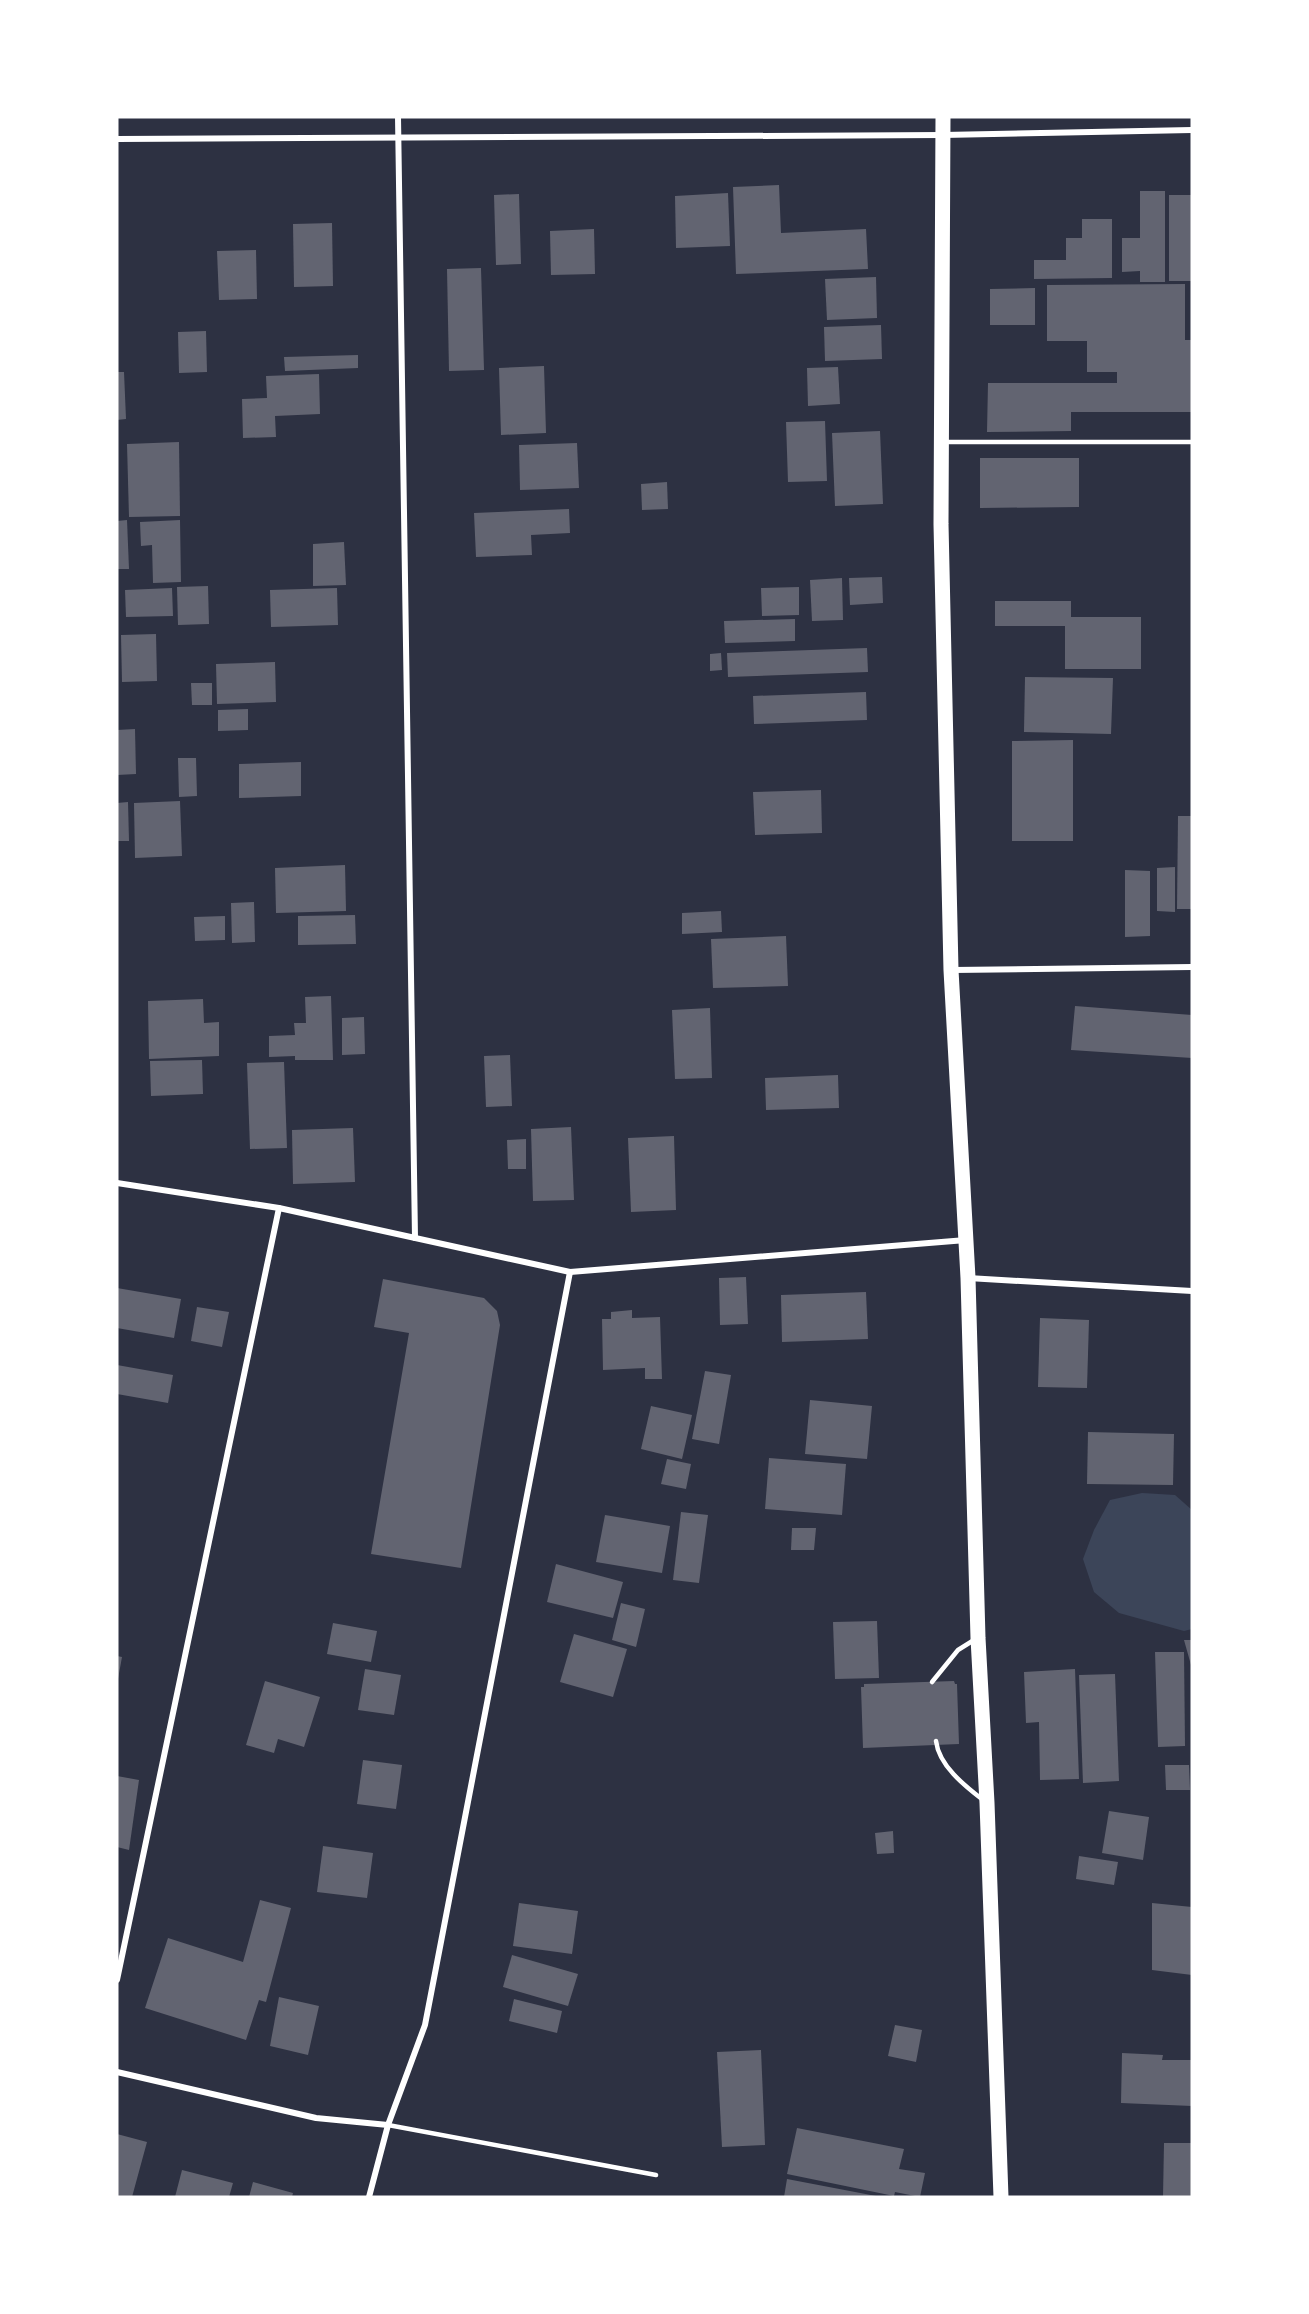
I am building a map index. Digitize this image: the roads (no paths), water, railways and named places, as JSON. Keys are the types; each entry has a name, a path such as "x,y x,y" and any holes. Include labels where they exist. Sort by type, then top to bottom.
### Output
{"main road":[{"path":"943,117 941,524 951,970 968,1278 978,1638 987,1803 1001,2197"}],"street":[{"path":"398,117 416,1238"},
{"path":"117,139 943,135 1192,130"},
{"path":"951,970 1192,967"},
{"path":"117,1183 279,1208 570,1272 966,1240"},
{"path":"117,1980 279,1208"},
{"path":"369,2197 388,2125 425,2025 570,1272"},
{"path":"968,1278 1192,1291"},
{"path":"117,2072 316,2118 388,2125"}],"lane":[{"path":"941,442 1192,442"},
{"path":"932,1682 958,1650 978,1638"},
{"path":"936,1741 937,1750 961,1784 987,1803"},
{"path":"388,2125 656,2175"}]}
